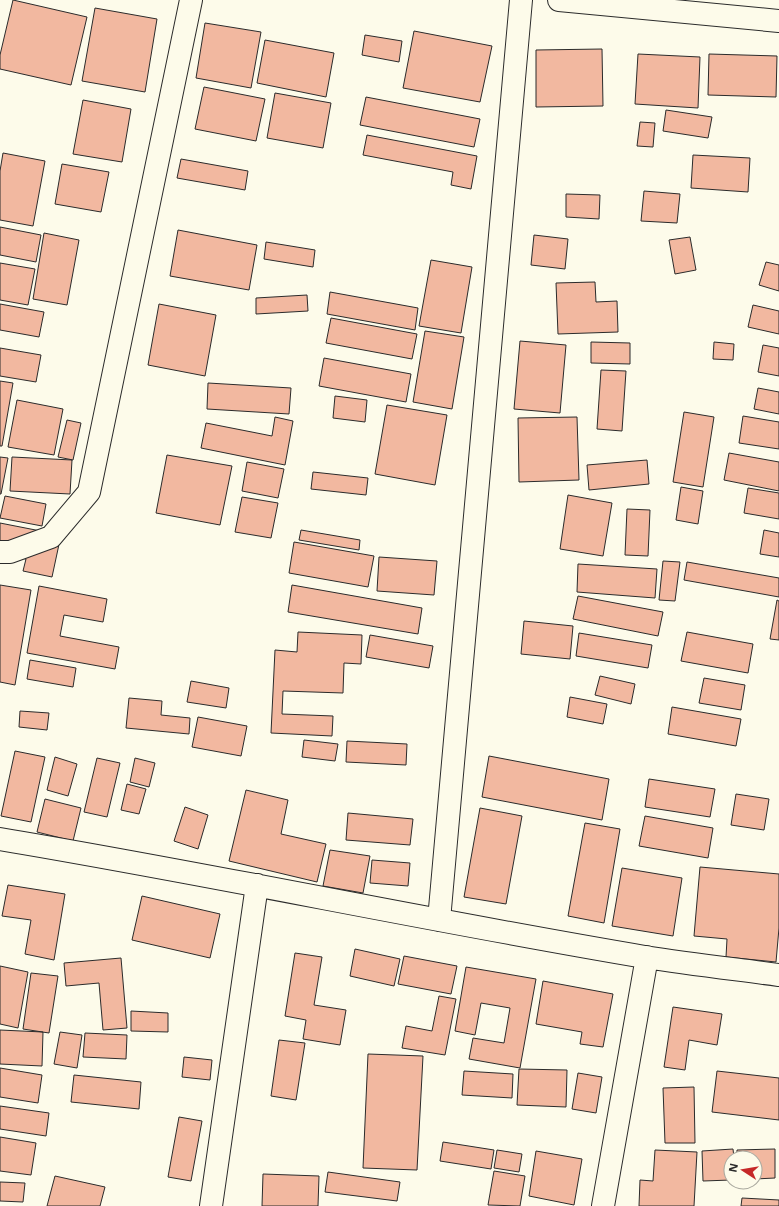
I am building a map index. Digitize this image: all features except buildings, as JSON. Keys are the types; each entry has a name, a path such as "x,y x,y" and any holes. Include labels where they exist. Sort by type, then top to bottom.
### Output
{"street":[{"path":"0,552 10,552 51,537 89,492 191,0"},
{"path":"439,920 521,0"},
{"path":"559,0 779,21"},
{"path":"0,839 647,957 779,976"},
{"path":"211,1206 257,885"},
{"path":"603,1206 647,957"}]}
